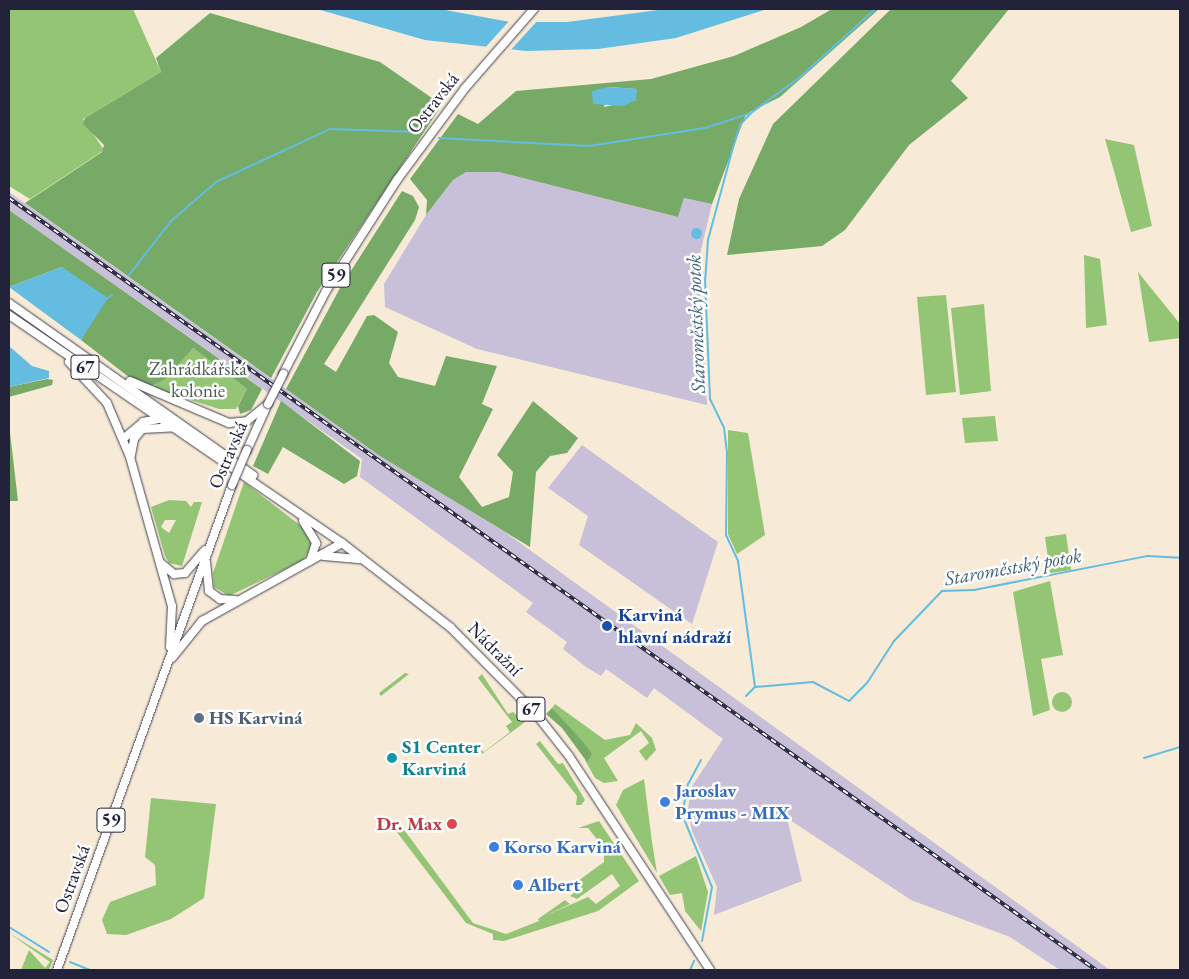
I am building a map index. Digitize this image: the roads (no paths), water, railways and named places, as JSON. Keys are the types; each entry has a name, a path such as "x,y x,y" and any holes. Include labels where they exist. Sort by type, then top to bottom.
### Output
{"main road":[{"name":"Ostravská","path":"57,970 232,485 268,404 360,235 471,81 534,9"},
{"name":"67","path":"9,303 108,370 177,424 342,543 315,560 240,600"},
{"name":"67","path":"9,315 36,335 161,417 177,424"},
{"path":"36,335 96,388 123,439 160,561 172,610 168,659"},
{"path":"108,370 229,424 243,423 268,404"},
{"path":"123,439 137,426 161,417"},
{"path":"130,457 134,439 142,429 177,424"},
{"name":"Nádražní","path":"177,424 287,506 367,561 451,628 541,721 710,970"},
{"path":"287,506 316,539 316,552 305,565"},
{"path":"160,561 169,572 185,573 212,540"},
{"name":"67","path":"315,560 334,554 367,561"},
{"path":"206,555 210,591 220,599 240,600"},
{"path":"164,670 199,623 240,600"}],"water":[{"path":"317,9 440,9 510,22 567,22 666,9 767,9 676,38 598,49 526,51 425,40"},
{"path":"608,87 637,89 636,100 623,106 593,104 592,91"},
{"path":"694,228 698,228 701,233 700,237 694,238 691,235 691,231"},
{"path":"62,267 108,298 81,340 9,287"},
{"path":"9,346 32,366 49,371 49,378 9,387"}],"waterway":[{"path":"439,138 589,146 705,128 751,113 800,77 875,9"},
{"name":"Staroměstský potok","path":"751,113 740,125 732,151 708,240 705,279 710,399 724,428 727,453 726,535 738,561 755,687"},
{"path":"129,275 171,221 216,182 330,129 419,132"},
{"path":"108,298 112,295"},
{"name":"Staroměstský potok","path":"746,696 755,687 813,682 849,701 867,683 894,641 942,591 974,590 1147,556 1180,558"},
{"path":"1144,758 1180,747"},
{"path":"701,760 688,784 682,814 712,887 702,941"},
{"path":"9,927 49,952"},
{"path":"690,970 694,961"},
{"path":"70,962 90,970"}],"railway":[{"path":"9,198 1096,970"}],"place":[{"name":"Karviná hlavní nádraží","path":"607,626"},
{"name":"HS Karviná","path":"199,718"},
{"name":"S1 Center Karviná","path":"392,758"},
{"name":"Jaroslav Prymus - MIX","path":"665,802"},
{"name":"Dr. Max","path":"452,824"},
{"name":"Korso Karviná","path":"494,847"},
{"name":"Albert","path":"518,885"}],"park label":[{"name":"Zahrádkářská kolonie","path":"198,380"}]}
